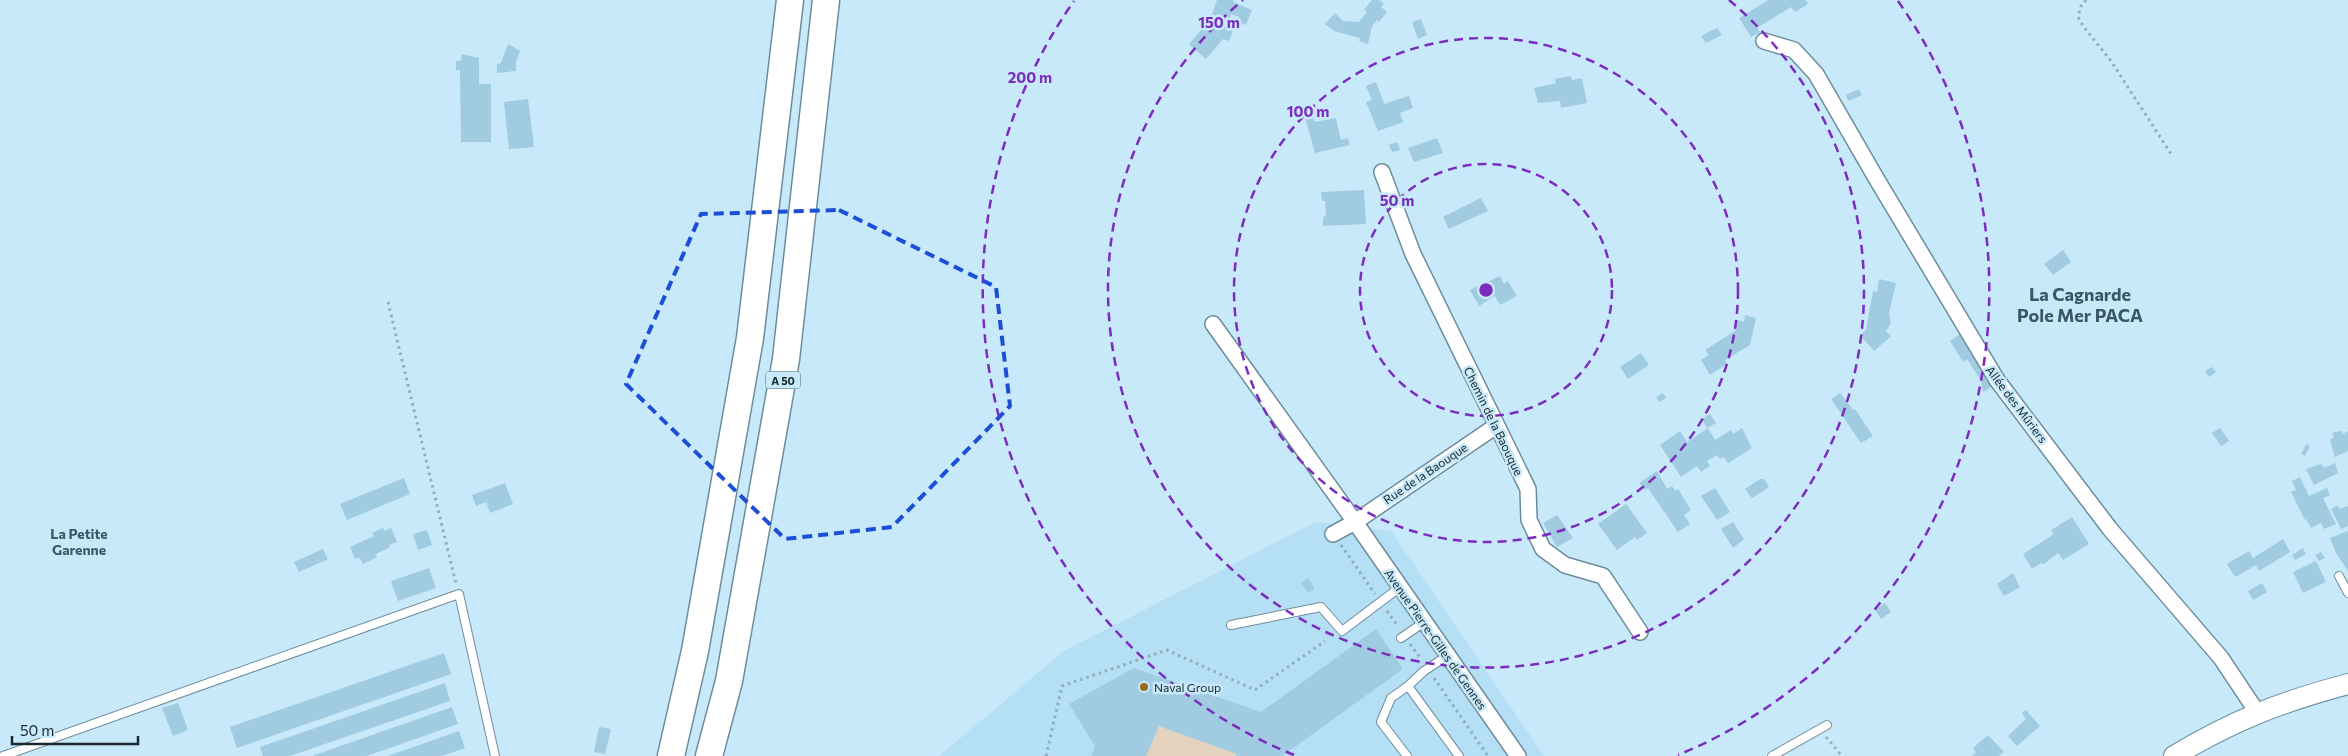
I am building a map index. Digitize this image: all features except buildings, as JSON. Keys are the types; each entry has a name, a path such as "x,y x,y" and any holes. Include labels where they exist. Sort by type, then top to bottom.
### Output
{"highway":[{"path":"671,756 695,652 750,338 790,0"},
{"name":"A 50","path":"710,756 729,681 786,359 826,0"}],"main road":[{"path":"2174,756 2257,712 2290,700 2348,684"}],"street":[{"name":"Allée des Mûriers","path":"1764,41 1794,50 1816,74 1997,380 2013,398 2110,529 2221,658 2257,712"},
{"name":"Chemin de la Baouque","path":"1382,172 1412,254 1528,489 1529,520 1543,549 1565,565 1603,576 1640,632"},
{"name":"Avenue Pierre-Gilles de Gennes","path":"1213,324 1355,522 1423,623 1518,756"},
{"name":"Rue de la Baouque","path":"1355,522 1496,426"},
{"path":"1333,534 1355,522"}],"lane":[{"path":"2339,576 2348,593"},
{"path":"1231,626 1321,607 1342,631 1399,588"},
{"path":"3,756 459,594 495,756"},
{"path":"1401,638 1423,623"},
{"path":"1407,756 1382,722 1391,698 1447,656"},
{"path":"1408,686 1459,756"},
{"path":"1772,756 1823,727"}],"path":[{"path":"2086,0 2081,6 2078,17 2082,26 2111,61 2173,157"},
{"path":"388,302 459,594"},
{"path":"1046,756 1062,686 1167,650 1255,690 1326,641"},
{"path":"1428,669 1488,756"},
{"path":"1823,727 1842,756"}],"highlighted area":[{"path":"839,210 996,287 1010,406 892,527 785,539 626,384 701,214"}],"shaded area":[{"path":"1316,522 1391,531 1544,756 939,756 1064,651"},
{"path":"1159,726 1237,754 1235,756 1146,756"}],"place":[{"name":"Naval Group","path":"1144,687"}],"district":[{"name":"La Cagnarde Pole Mer PACA","path":"2080,304"},
{"name":"La Petite Garenne","path":"79,542"}]}
